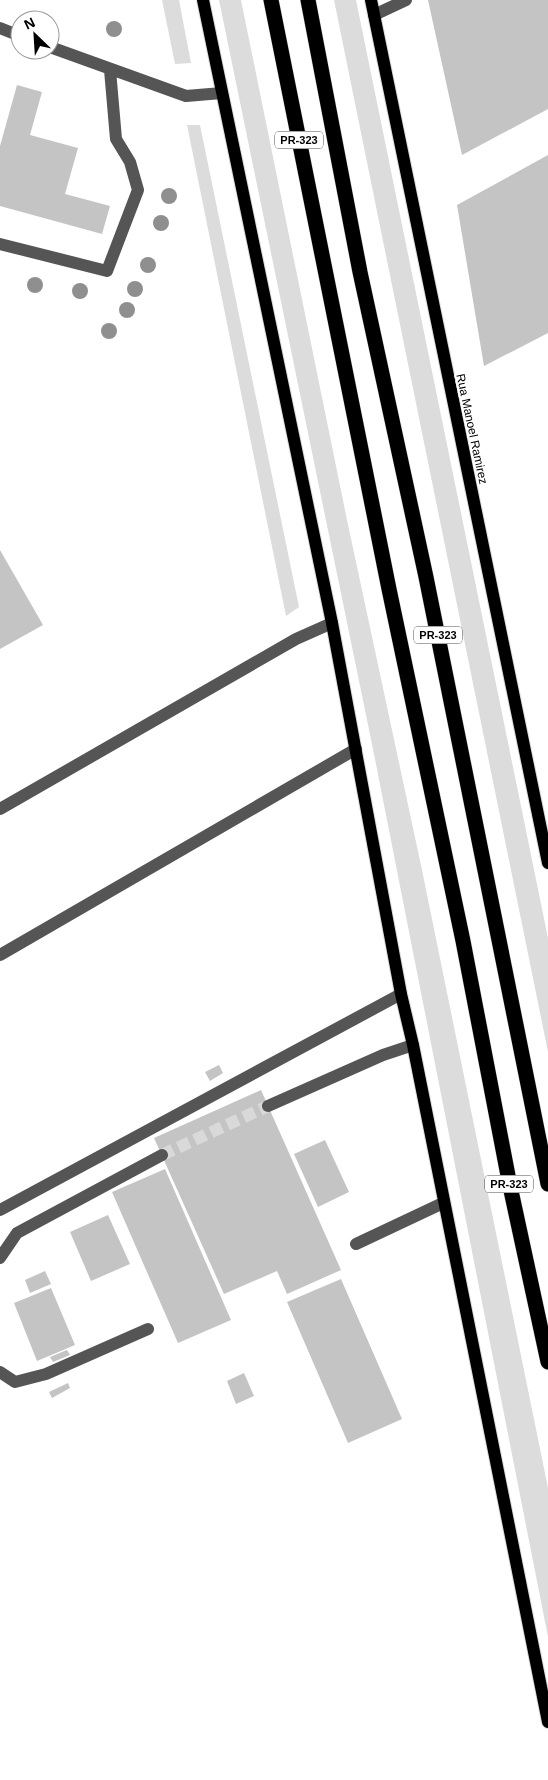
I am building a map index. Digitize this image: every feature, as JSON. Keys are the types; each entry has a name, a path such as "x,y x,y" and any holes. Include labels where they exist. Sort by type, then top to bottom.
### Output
{"highway":[{"name":"PR-323","path":"271,0 389,589 465,950 510,1186 548,1362"},
{"name":"PR-323","path":"308,0 360,272 426,577 548,1184"}],"main road":[{"path":"203,0 332,623 401,994 413,1045 548,1722"},
{"name":"Rua Manoel Ramirez","path":"371,0 548,863"}],"street":[{"path":"374,15 406,0"},
{"path":"60,51 186,96 222,93"},
{"path":"0,244 107,271 138,190 130,162 116,139 110,70"},
{"path":"0,809 288,644 332,623"},
{"path":"0,955 356,749"},
{"path":"0,1210 401,994"},
{"path":"268,1106 383,1055 413,1045"},
{"path":"0,1258 17,1233 162,1155"},
{"path":"356,1244 443,1203"},
{"path":"0,1372 15,1382 46,1374 148,1329"}],"shaded area":[{"path":"162,0 179,0 191,63 175,64"},
{"path":"219,0 241,0 548,1488 548,1637 373,749"},
{"path":"334,0 356,0 548,938 548,1052"},
{"path":"187,125 200,125 299,607 286,616"}],"building":[{"path":"428,0 548,0 548,109 462,155"},
{"path":"17,85 42,92 30,135 78,148 65,194 110,206 102,234 0,206 0,146"},
{"path":"548,155 548,333 484,366 457,205"},
{"path":"0,550 43,625 0,649"},
{"path":"219,1065 223,1073 210,1081 205,1072"},
{"path":"261,1090 341,1270 287,1294 277,1271 224,1294 154,1138"},
{"path":"325,1140 349,1192 318,1207 294,1154"},
{"path":"165,1169 231,1320 178,1343 112,1192"},
{"path":"108,1215 130,1264 91,1281 70,1232"},
{"path":"45,1271 51,1284 30,1293 25,1280"},
{"path":"341,1279 402,1419 348,1443 287,1302"},
{"path":"51,1288 75,1345 37,1361 14,1303"},
{"path":"67,1350 70,1355 53,1362 50,1357"},
{"path":"244,1373 254,1396 236,1404 227,1381"},
{"path":"68,1383 70,1388 52,1398 49,1392"}],"tunnel":[{"path":"162,1155 268,1106"}]}
